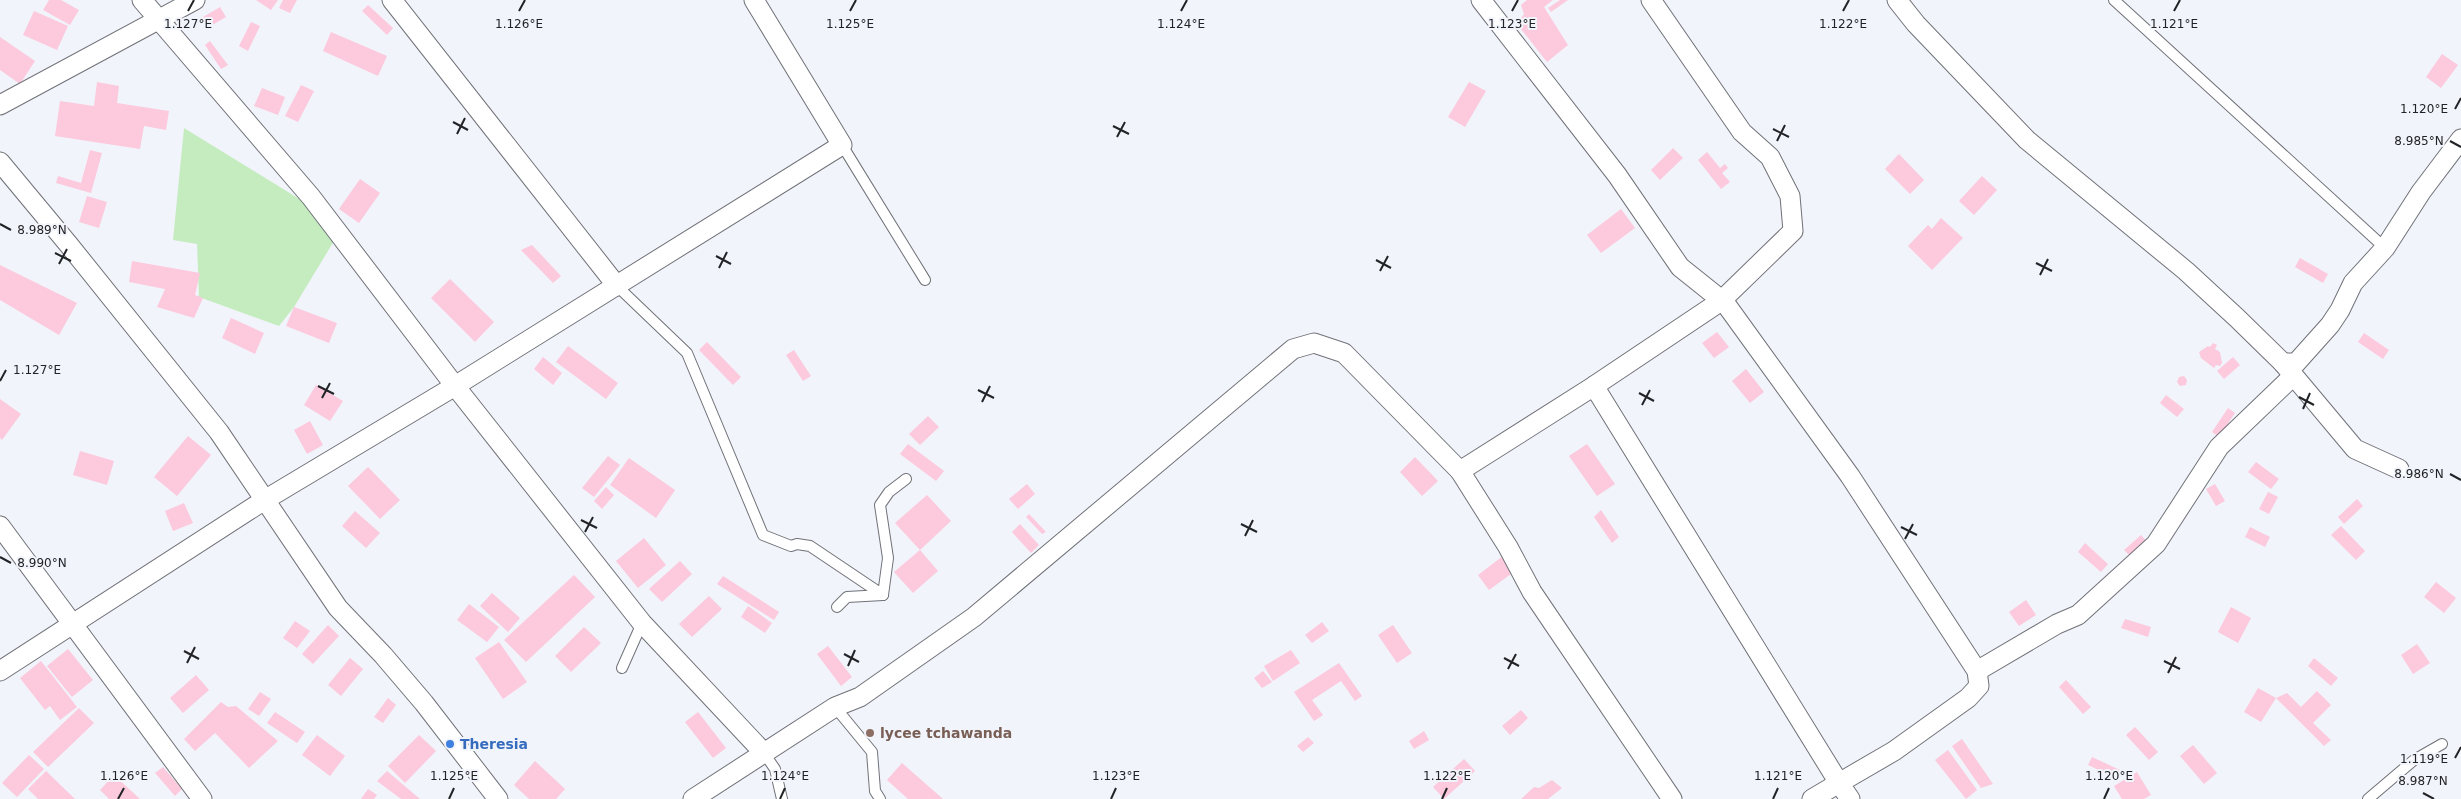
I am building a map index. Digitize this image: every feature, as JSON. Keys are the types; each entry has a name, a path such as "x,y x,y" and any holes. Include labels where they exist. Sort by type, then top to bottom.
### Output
{"street":[{"path":"142,0 157,20 311,197 455,386 642,623 764,753"},
{"path":"0,105 195,0"},
{"path":"392,0 617,286"},
{"path":"0,671 74,625 263,501 455,386 842,145 754,0"},
{"path":"1481,0 1617,175 1680,267 1722,301 1850,476 1977,671 1979,686 1968,698 1894,751 1812,799"},
{"path":"1460,471 1594,386 1722,301 1793,231 1790,196 1770,157 1742,132 1651,0"},
{"path":"1897,0 1916,24 2027,140 2186,270 2288,370 2355,449 2399,469"},
{"path":"1977,671 2057,624 2078,615 2156,544 2219,447 2330,325 2354,283 2385,248 2421,192 2461,139"},
{"path":"0,162 208,418 338,608 383,655 424,703 498,799"},
{"path":"693,799 835,707 860,697 974,617 1079,531 1292,349 1314,343 1344,353 1460,471 1508,547 1532,592 1672,799"},
{"path":"1594,386 1850,799"},
{"path":"0,526 202,799"}],"lane":[{"path":"2114,0 2385,248"},
{"path":"842,145 925,280"},
{"path":"617,286 687,353 763,535 791,546 797,544 810,546 883,595"},
{"path":"883,595 888,558 880,505 889,492 906,479"},
{"path":"837,607 847,597 883,595"},
{"path":"622,668 642,623"},
{"path":"835,707 872,752 875,796"},
{"path":"2368,799 2414,760 2442,744"},
{"path":"764,753 775,769 782,799"}],"green space":[{"path":"184,128 301,200 334,241 294,307 279,326 199,297 197,244 173,240"}],"building":[{"path":"49,0 61,0 79,10 70,25 43,10"},
{"path":"256,0 278,0 271,10"},
{"path":"283,0 297,0 290,13 279,8"},
{"path":"1527,0 1553,0 1544,7 1568,45 1547,62 1517,24 1524,14 1521,5"},
{"path":"1560,0 1568,0 1551,12 1548,8"},
{"path":"368,5 393,28 387,35 362,11"},
{"path":"220,7 226,17 209,27 203,17"},
{"path":"34,11 68,26 57,50 23,35"},
{"path":"251,22 260,26 248,51 239,46"},
{"path":"331,32 387,56 378,76 323,51"},
{"path":"0,37 35,61 20,84 0,70"},
{"path":"210,41 228,65 221,69 205,45"},
{"path":"2442,54 2458,65 2441,88 2426,77"},
{"path":"97,82 119,86 117,103 169,111 166,130 144,126 140,149 55,136 60,101 94,106"},
{"path":"1469,82 1486,91 1465,127 1448,117"},
{"path":"301,85 314,91 298,122 285,116"},
{"path":"262,88 285,97 278,115 254,106"},
{"path":"1673,148 1683,158 1660,180 1651,170"},
{"path":"90,150 102,153 91,193 56,183 58,176 81,183"},
{"path":"1707,152 1720,168 1725,164 1728,168 1722,173 1730,182 1721,189 1698,160"},
{"path":"1899,154 1924,180 1910,194 1885,169"},
{"path":"1982,176 1997,190 1974,215 1959,201"},
{"path":"360,179 380,193 359,223 339,209"},
{"path":"87,196 107,202 99,228 79,222"},
{"path":"1621,209 1635,228 1601,253 1587,235"},
{"path":"1941,218 1963,238 1932,270 1908,246 1928,225 1932,229"},
{"path":"532,245 561,276 553,283 521,250"},
{"path":"2300,258 2328,274 2323,283 2295,267"},
{"path":"132,261 200,273 195,295 203,298 194,318 157,307 165,289 129,282"},
{"path":"0,265 77,303 59,335 0,300"},
{"path":"450,279 494,322 475,342 431,298"},
{"path":"294,307 337,323 329,343 286,326"},
{"path":"231,318 264,333 255,354 222,338"},
{"path":"1717,332 1729,347 1714,358 1702,343"},
{"path":"2364,333 2389,350 2383,359 2358,342"},
{"path":"707,342 741,377 733,385 699,350"},
{"path":"2213,343 2217,345 2215,349 2220,352 2222,363 2214,368 2201,358 2199,352 2208,346 2210,347"},
{"path":"568,346 618,383 606,399 556,362"},
{"path":"794,350 811,376 803,381 786,355"},
{"path":"543,357 562,373 553,385 534,369"},
{"path":"2233,357 2240,365 2224,379 2217,371"},
{"path":"1746,369 1764,392 1750,403 1732,381"},
{"path":"2184,376 2187,380 2186,385 2180,386 2177,382 2179,377"},
{"path":"316,385 343,401 330,421 304,405"},
{"path":"2166,395 2184,409 2177,417 2160,403"},
{"path":"0,399 21,414 2,440 0,438"},
{"path":"2228,408 2235,413 2219,437 2212,432"},
{"path":"928,416 939,427 920,445 909,434"},
{"path":"310,421 323,445 307,454 294,430"},
{"path":"188,436 211,455 177,496 154,477"},
{"path":"908,444 944,471 936,481 900,454"},
{"path":"1587,444 1615,484 1597,496 1569,456"},
{"path":"80,451 114,461 107,485 73,475"},
{"path":"608,456 620,465 594,497 582,488"},
{"path":"1415,457 1438,481 1422,496 1400,472"},
{"path":"629,458 675,490 656,518 610,485"},
{"path":"2256,462 2279,479 2271,489 2248,472"},
{"path":"368,467 400,500 380,519 348,486"},
{"path":"1027,484 1035,494 1018,509 1009,499"},
{"path":"2215,484 2225,501 2216,506 2206,489"},
{"path":"606,487 614,495 602,509 594,501"},
{"path":"2268,492 2278,497 2269,514 2259,509"},
{"path":"927,495 951,521 920,550 895,523"},
{"path":"2357,499 2363,506 2344,524 2338,517"},
{"path":"184,503 193,523 173,531 165,511"},
{"path":"1601,510 1619,537 1612,543 1594,517"},
{"path":"355,511 380,533 366,548 342,526"},
{"path":"1029,514 1046,532 1042,534 1026,517"},
{"path":"1020,524 1039,545 1031,553 1012,532"},
{"path":"2341,526 2365,551 2356,560 2331,535"},
{"path":"2250,527 2270,537 2265,547 2245,537"},
{"path":"2141,535 2147,542 2131,557 2124,550"},
{"path":"644,538 666,565 638,588 616,561"},
{"path":"2085,543 2108,564 2101,572 2078,552"},
{"path":"920,550 938,571 913,593 894,572"},
{"path":"1503,556 1515,571 1489,590 1478,575"},
{"path":"680,561 692,574 662,602 649,589"},
{"path":"574,575 595,597 526,662 504,640"},
{"path":"723,576 779,612 774,620 717,584"},
{"path":"2436,582 2456,598 2444,613 2424,597"},
{"path":"492,593 520,618 508,632 480,606"},
{"path":"709,596 722,609 692,637 679,624"},
{"path":"2026,600 2036,615 2019,626 2009,612"},
{"path":"469,604 499,627 487,642 457,620"},
{"path":"748,606 772,623 765,633 741,617"},
{"path":"2231,607 2251,618 2238,643 2218,632"},
{"path":"2125,619 2151,627 2148,637 2121,628"},
{"path":"295,621 310,631 297,648 283,638"},
{"path":"1322,622 1329,631 1312,643 1305,635"},
{"path":"328,625 339,636 313,664 302,654"},
{"path":"1393,625 1412,653 1397,663 1378,635"},
{"path":"584,627 601,643 571,672 555,656"},
{"path":"499,642 527,682 503,699 475,658"},
{"path":"2417,644 2430,663 2413,674 2401,655"},
{"path":"828,646 852,677 841,686 817,654"},
{"path":"68,649 93,680 72,697 47,666"},
{"path":"1291,650 1300,663 1273,681 1264,666"},
{"path":"350,658 363,669 341,696 328,685"},
{"path":"2314,658 2338,678 2331,686 2308,666"},
{"path":"41,661 77,707 60,720 50,706 45,710 20,678"},
{"path":"1339,663 1362,696 1355,701 1341,681 1312,700 1323,715 1314,721 1294,692"},
{"path":"1263,671 1272,682 1262,688 1254,678"},
{"path":"196,675 209,690 183,713 170,698"},
{"path":"2066,680 2091,707 2083,714 2059,687"},
{"path":"2258,688 2276,698 2261,722 2244,712"},
{"path":"2317,691 2331,705 2313,723 2331,740 2324,746 2276,698 2287,693 2301,707"},
{"path":"260,692 271,699 259,716 248,709"},
{"path":"388,698 396,705 383,723 374,717"},
{"path":"221,702 228,707 236,706 278,741 249,768 215,733 195,751 184,739"},
{"path":"79,708 94,723 48,767 33,752"},
{"path":"1521,710 1528,718 1510,735 1502,726"},
{"path":"275,712 305,732 297,743 267,723"},
{"path":"698,712 726,748 713,758 685,722"},
{"path":"2135,727 2158,752 2149,760 2126,735"},
{"path":"1424,731 1429,740 1414,749 1409,741"},
{"path":"317,735 345,756 330,776 302,755"},
{"path":"419,735 436,751 405,783 388,766"},
{"path":"1308,737 1314,743 1303,752 1297,746"},
{"path":"1962,739 1993,784 1981,788 1952,746"},
{"path":"2193,745 2217,773 2204,784 2180,756"},
{"path":"1948,750 1977,790 1966,799 1935,760"},
{"path":"29,755 44,769 17,797 2,783"},
{"path":"2092,757 2120,770 2116,778 2088,765"},
{"path":"1464,759 1475,771 1444,799 1433,787"},
{"path":"535,761 565,789 556,799 529,799 514,785"},
{"path":"902,763 943,799 908,799 887,780"},
{"path":"163,767 182,789 175,796 155,773"},
{"path":"46,771 75,799 38,799 28,789"},
{"path":"387,771 420,799 401,799 377,781"},
{"path":"2137,772 2151,795 2144,799 2122,799 2114,786"},
{"path":"114,775 140,799 109,799 100,790"},
{"path":"1552,780 1562,788 1548,799 1521,799 1534,787 1539,788"},
{"path":"368,789 377,795 374,799 361,799"}],"place":[{"name":"lycee tchawanda","path":"870,733"},
{"name":"Theresia","path":"450,744"}]}
